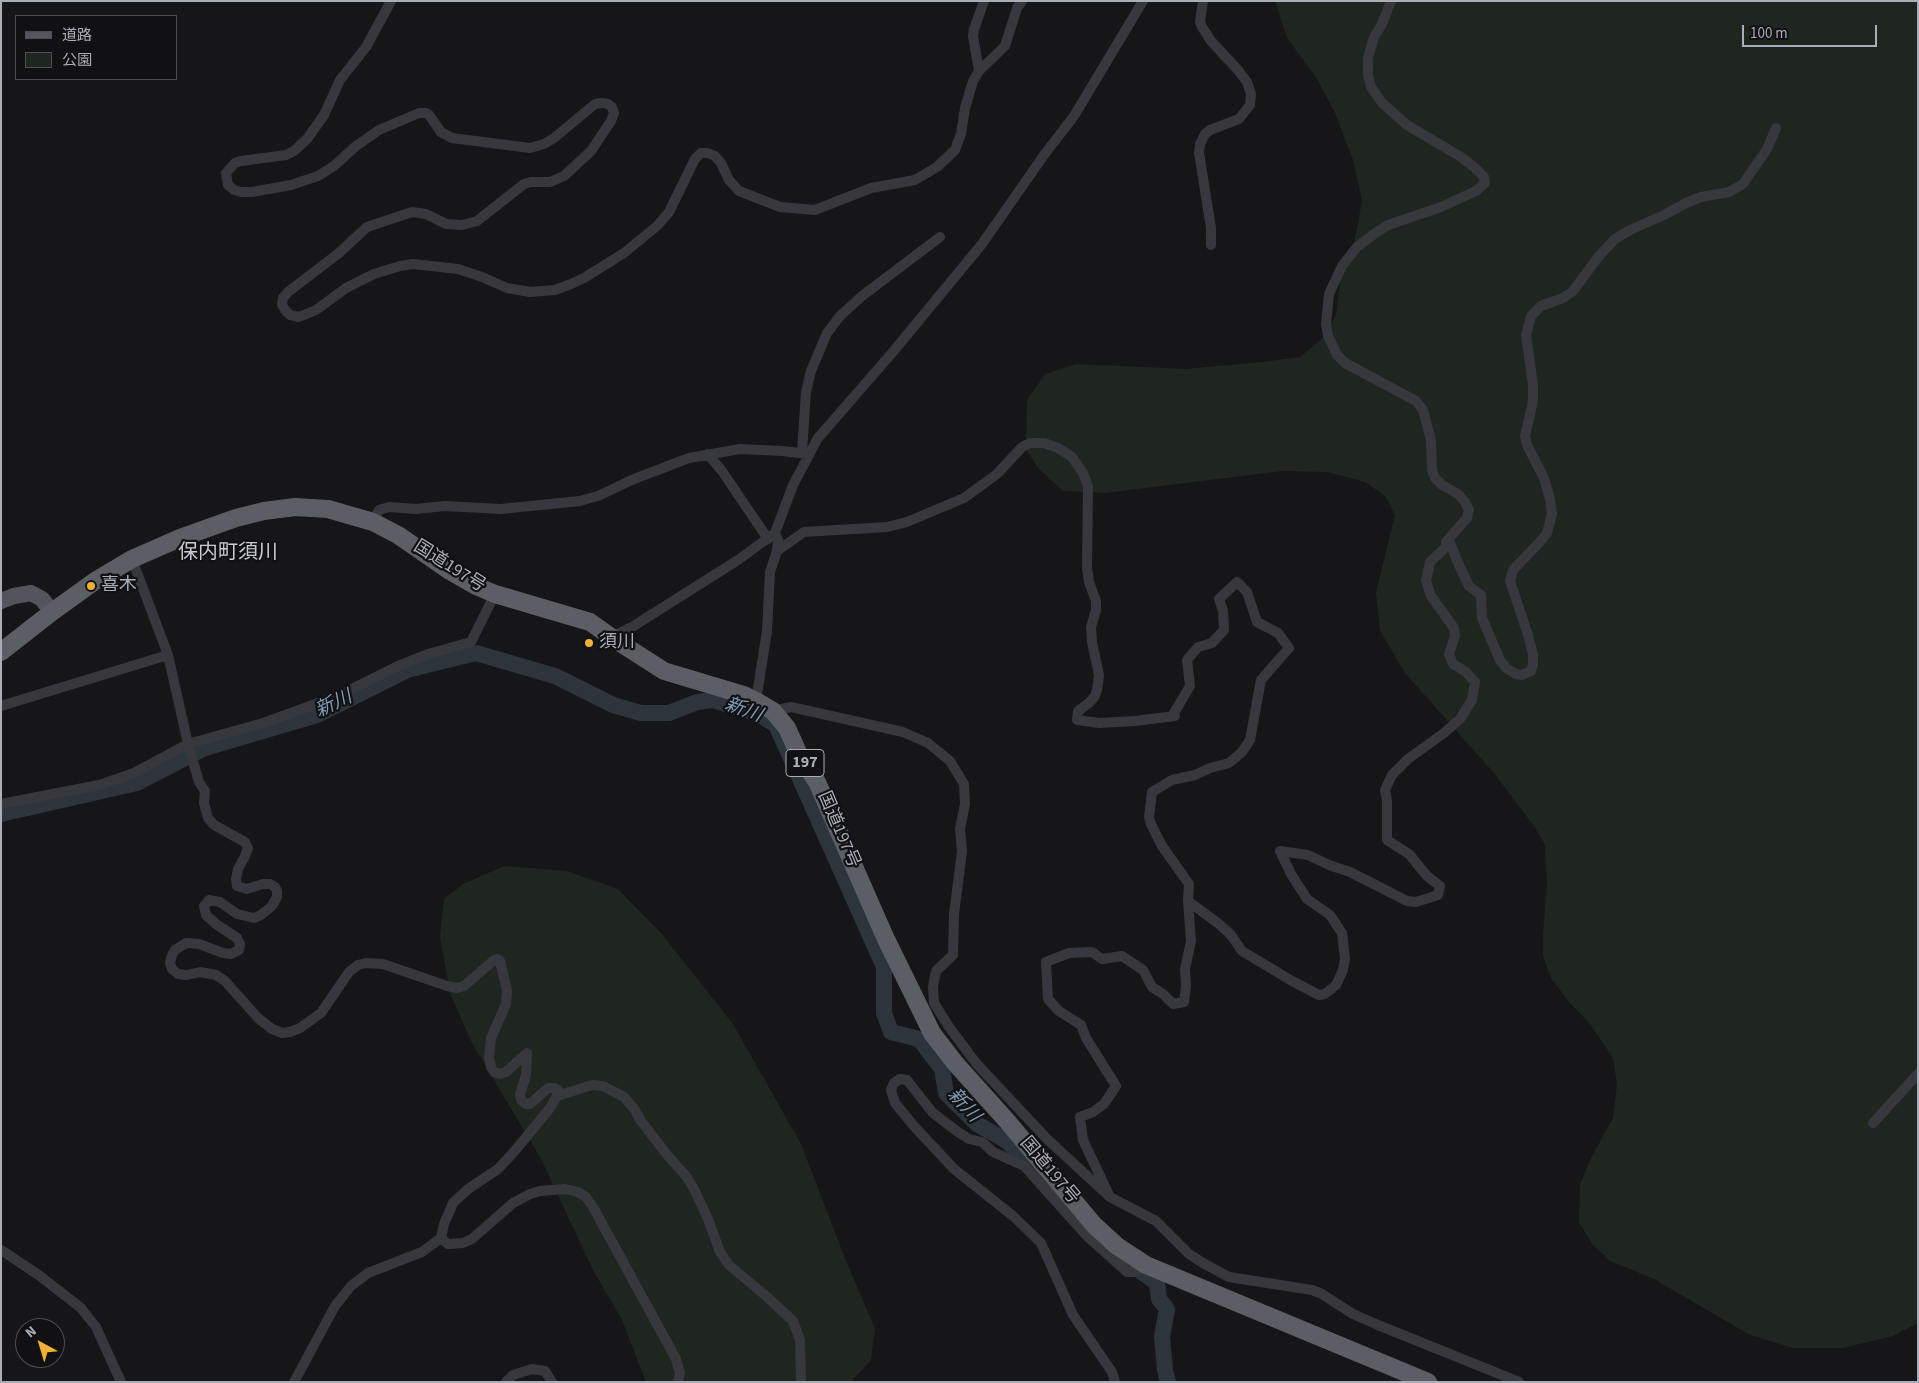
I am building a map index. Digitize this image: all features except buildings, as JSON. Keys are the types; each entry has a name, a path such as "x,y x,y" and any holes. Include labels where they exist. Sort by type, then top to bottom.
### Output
{"highway":[{"name":"国道197号","path":"1,652 95,581 132,559 180,538 236,518 264,511 294,507 328,509 373,522 398,534 450,571 476,586 495,594 590,622 611,638 664,671 744,695 756,701 773,711 787,728 800,757 817,782 885,937 932,1033 954,1063 1006,1121 1029,1161 1117,1246 1146,1265 1428,1382"}],"main road":[{"path":"1,601 31,593 42,599 52,612"}],"street":[{"path":"391,1 366,48 340,80 324,115 307,139 294,151 286,155 241,160 226,173 228,185 234,190 252,192 291,185 318,176 334,166 356,146 379,130 419,113 429,115 441,132 452,138 530,148 544,144 554,138 595,104 602,103 612,107 614,113 612,121 591,151 564,176 550,182 524,184 476,221 462,225 446,224 426,214 412,212 373,224 288,292 283,298 282,304 284,310 290,316 299,317 307,315 359,281 390,268 406,265 431,265 458,270 482,277 507,288 530,292 555,290 571,284 624,253 657,226 668,212 695,159 701,153 715,156 721,163 729,180 739,191 780,207 815,210 871,188 915,180 930,171 955,150 961,134 969,91 979,71 1005,46 1017,8 1022,1"},
{"path":"979,71 973,36 984,1"},
{"path":"805,453 880,368 982,244 1044,155 1074,116 1143,1"},
{"path":"1202,1 1200,22 1202,27 1247,82 1251,94 1250,105 1239,120 1210,130 1205,134 1200,144 1199,153 1211,245"},
{"path":"1391,1 1382,24 1374,37 1368,58 1368,75 1372,87 1382,103 1407,125 1474,166 1484,177 1485,183 1476,191 1441,207 1388,225 1357,247 1342,266 1329,294 1326,324 1328,336 1337,355 1345,363 1416,401 1423,410 1431,440 1432,470 1442,485 1458,494 1469,510 1467,518 1446,542 1450,543 1458,565 1469,586 1481,596 1482,618 1500,660 1506,668 1516,674 1531,671 1533,654 1510,581 1514,570 1547,533 1552,514 1544,478 1525,436 1533,401 1533,385 1526,335 1531,316 1541,306 1563,298 1573,291 1599,256 1616,239 1630,230 1686,203 1701,197 1729,192 1743,184 1767,149 1776,128"},
{"path":"611,638 632,627 772,536 805,453 806,392 810,371 827,333 840,316 862,296 940,238"},
{"path":"778,551 804,532 888,526 907,522 964,498 997,474 1022,446 1030,443 1044,443 1058,448 1072,458 1083,473 1088,486 1087,568 1089,582 1096,601 1096,610 1091,627 1099,675 1095,696 1078,711 1077,720 1098,723 1175,716 1174,713 1190,686 1187,660 1198,647 1212,643 1224,630 1223,611 1219,599 1237,582 1247,592 1256,622 1278,633 1289,648 1261,680 1250,740 1242,752 1229,764 1172,780 1152,792 1149,817 1151,824 1162,846 1189,884 1188,901 1191,941 1185,970 1184,1002 1173,1004 1152,987 1143,970 1122,956 1102,959 1092,952 1069,953 1046,962 1048,998 1059,1011 1081,1025 1086,1038 1116,1086 1104,1104 1080,1118 1083,1140 1110,1196"},
{"path":"373,522 379,510 388,506 416,509 445,506 501,509 580,501 598,496 634,479 689,458 708,454 740,449 805,453"},
{"path":"708,454 772,536 778,540 778,551 770,572 767,631 756,701"},
{"path":"1188,901 1219,924 1231,935 1242,950 1292,982 1319,995 1325,994 1336,985 1343,970 1346,959 1342,933 1330,915 1307,899 1291,874 1280,851 1308,855 1350,872 1407,901 1416,902 1438,895 1440,886 1427,876 1409,854 1387,840 1387,801 1385,790 1392,775 1408,758 1444,733 1460,719 1472,700 1475,682 1466,672 1453,664 1449,654 1454,636 1454,628 1431,596 1426,581 1430,562 1450,543"},
{"path":"132,559 168,656 188,744 199,782 205,791 204,803 208,818 214,825 245,842 248,848 238,869 236,879 238,886 247,889 270,884 275,887 277,898 272,906 254,918 238,914 220,902 209,900 204,906 206,915 237,938 240,950 231,954 223,953 199,944 186,943 175,950 172,955 170,963 172,969 178,974 187,975 200,972 216,974 272,1030 290,1032 300,1028 321,1013 349,972 358,965 366,963 383,964 458,988 464,986 493,961 498,959 507,991 506,1004 491,1038 489,1058 491,1067 494,1072 500,1074 506,1072 527,1053 526,1075 520,1094 521,1100 526,1104 530,1104 548,1088 558,1090 557,1096 550,1108 513,1153 498,1169 468,1189 454,1203 444,1224 441,1238 422,1252 368,1273 351,1286 335,1306 294,1382"},
{"path":"1,804 99,785 134,773 188,744 288,714 340,695 396,667 428,654 470,642 495,594"},
{"path":"1,706 168,656"},
{"path":"773,711 790,706 903,732 928,743 950,761 964,784 965,804 960,829 962,851 954,914 953,955 936,972 933,987 934,1003 976,1063 1047,1139 1110,1196 1156,1221 1189,1254 1229,1277 1312,1290 1378,1326 1520,1382"},
{"path":"1873,1123 1918,1074"},
{"path":"1029,1161 994,1152 982,1142 969,1139 934,1113 907,1080 900,1080 894,1083 892,1090 895,1103 913,1125 954,1168 1013,1216 1041,1243 1073,1315 1112,1372 1115,1382"},
{"path":"557,1096 592,1085 603,1086 624,1097 668,1156 686,1176 708,1219 720,1252 729,1265 793,1321 800,1340 801,1382"},
{"path":"441,1238 448,1244 463,1243 472,1239 513,1203 530,1194 540,1191 565,1189 578,1192 586,1197 593,1207 676,1359 680,1373 678,1382"},
{"path":"1,1250 40,1276 81,1308 96,1327 121,1382"},
{"path":"506,1382 513,1376 532,1369 545,1371 552,1382"}],"green space":[{"path":"1275,1 1918,1 1918,1323 1893,1336 1843,1348 1793,1348 1750,1335 1654,1279 1610,1261 1592,1244 1579,1222 1580,1185 1590,1160 1613,1118 1617,1084 1613,1058 1590,1024 1569,1002 1551,978 1543,956 1547,884 1545,845 1534,826 1493,772 1405,673 1380,631 1376,592 1395,515 1385,496 1365,482 1327,472 1282,471 1105,493 1063,491 1038,468 1026,449 1027,400 1045,374 1076,364 1185,369 1300,357 1324,337 1336,315 1341,274 1354,244 1362,201 1353,160 1335,113 1316,77 1287,38"},
{"path":"504,866 567,871 618,889 661,933 733,1024 801,1144 844,1256 875,1329 871,1360 851,1382 646,1382 622,1320 593,1270 541,1159 472,1043 450,993 440,937 444,899 463,884"}],"waterway":[{"name":"新川","path":"1,814 137,783 205,748 317,715 407,670 476,653 555,676 613,705 641,713 669,713 697,702 713,700 758,714 776,725 884,967 884,1013 891,1032 919,1039 942,1069 946,1093 977,1124 1007,1141 1068,1206"},
{"name":"新川","path":"1126,1261 1157,1283 1159,1299 1167,1309 1162,1337 1168,1382"}],"place":[{"name":"喜木","path":"91,586"},
{"name":"須川","path":"589,643"}],"district":[{"name":"保内町須川","path":"228,554"}]}
